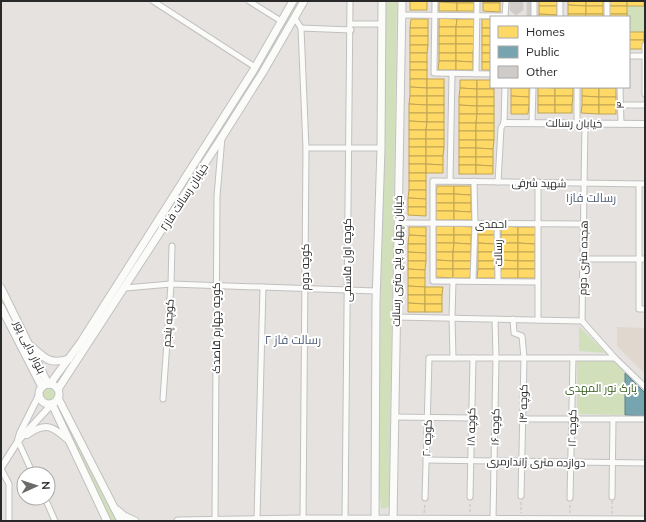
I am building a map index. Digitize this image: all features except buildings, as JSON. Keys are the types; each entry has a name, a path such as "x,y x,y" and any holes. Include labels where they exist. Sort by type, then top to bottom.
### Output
{"main road":[{"name":"خیابان رسالت فاز۲","path":"47,385 68,359 122,277 255,67 293,1"},
{"name":"خیابان رسالت فاز۲","path":"58,389 222,137 263,72 304,1"},
{"name":"خیابان چهل و پنج متری رسالت","path":"375,520 376,291 381,148 382,1"},
{"name":"خیابان چهل و پنج متری رسالت","path":"393,520 402,1"},
{"path":"255,67 263,72"},
{"name":"بلوار دایی پور","path":"1,288 47,385"},
{"name":"بلوار دایی پور","path":"1,306 47,385"},
{"path":"26,341 44,358 52,362 68,359"},
{"path":"58,398 52,404 47,404 43,402 39,396 47,385 55,386 58,389 58,398 121,521"},
{"path":"52,404 107,521"},
{"path":"114,507 124,516 135,521"},
{"path":"178,521 257,519 645,520"}],"street":[{"path":"153,1 255,67"},
{"path":"249,1 283,18"},
{"name":"کوچه اول قاسمی","path":"345,519 348,149 351,30 350,1"},
{"path":"435,1 434,73 490,74"},
{"path":"476,74 477,1"},
{"path":"505,16 506,1"},
{"path":"534,1 534,16"},
{"path":"560,1 560,16"},
{"path":"607,1 607,16"},
{"path":"401,15 490,16"},
{"path":"294,17 301,28 351,30"},
{"path":"351,24 381,24"},
{"name":"کوچه دوم","path":"301,28 306,148 303,519"},
{"path":"645,45 645,94"},
{"path":"630,56 645,56"},
{"path":"450,181 452,74"},
{"path":"498,182 501,128 504,123 505,88"},
{"path":"532,122 533,88"},
{"path":"576,122 577,88"},
{"name":"۴","path":"620,88 620,124"},
{"path":"625,105 645,105"},
{"name":"خیابان رسالت","path":"504,123 576,122 645,124"},
{"name":"هجده متری دوم","path":"582,321 585,123"},
{"name":"کوچه چهارم قاصدک","path":"214,520 217,196 222,137"},
{"path":"306,148 381,148"},
{"path":"189,171 197,176"},
{"name":"شهید شرفی","path":"433,224 433,181 645,184"},
{"path":"473,281 475,224 474,181"},
{"path":"538,182 538,320"},
{"path":"639,184 639,309 645,309"},
{"name":"احمدی","path":"398,223 583,224"},
{"path":"433,224 433,281 538,282"},
{"name":"رسالت","path":"498,224 498,282"},
{"name":"کوچه پنجم","path":"163,399 171,284 172,246"},
{"path":"583,259 645,259"},
{"path":"453,281 453,358 614,358"},
{"path":"125,288 171,284 376,291"},
{"path":"257,519 263,287"},
{"path":"396,317 582,321 614,358 645,387"},
{"name":"۱۶ کوچه","path":"493,519 496,358 495,319"},
{"name":"‍‍ ۱۴ کوچه","path":"514,319 514,333 522,336 524,358 521,496"},
{"name":"۲۰ کوچه","path":"425,498 429,358 453,358"},
{"name":"۱۸ کوچه","path":"470,497 473,358"},
{"name":"۱۲ کوچه","path":"570,498 573,358"},
{"path":"29,466 18,441 20,433 39,396"},
{"path":"9,521 8,484 1,469 18,441 52,404"},
{"path":"395,417 472,418"},
{"path":"523,419 645,419"},
{"path":"612,497 613,419"},
{"path":"18,441 37,428 47,427 55,430 70,442"},
{"name":"دوازده متری ژاندارمری","path":"426,460 645,463"},
{"path":"48,506 55,521"},
{"path":"52,514 52,521"}],"path":[{"path":"521,496 522,520"},
{"path":"469,519 470,497"},
{"path":"612,497 612,520"},
{"path":"424,519 425,498"},
{"path":"570,498 570,520"}],"shaded area":[{"path":"617,327 645,328 645,374 617,346"}],"green space":[{"path":"297,1 300,1 268,56 265,58 264,57"},
{"path":"386,1 397,1 389,506 384,509 381,508 379,485 381,243 383,209"},
{"path":"627,6 644,6 644,32 630,32 630,16 627,16"},
{"path":"255,72 258,75 90,337 64,371 59,380 57,379"},
{"path":"1,294 40,374 38,375 1,306"},
{"path":"579,326 606,353 579,351"},
{"name":"پارک نور المهدی","path":"577,360 613,360 625,373 625,415 577,414"},
{"path":"49,385 55,388 58,394 55,400 49,403 43,400 40,394 43,388"},
{"path":"65,419 117,521 111,521 63,421"}],"district":[{"name":"رسالت فاز۱","path":"591,198"},
{"name":"رسالت فاز ۲","path":"293,340"}]}
